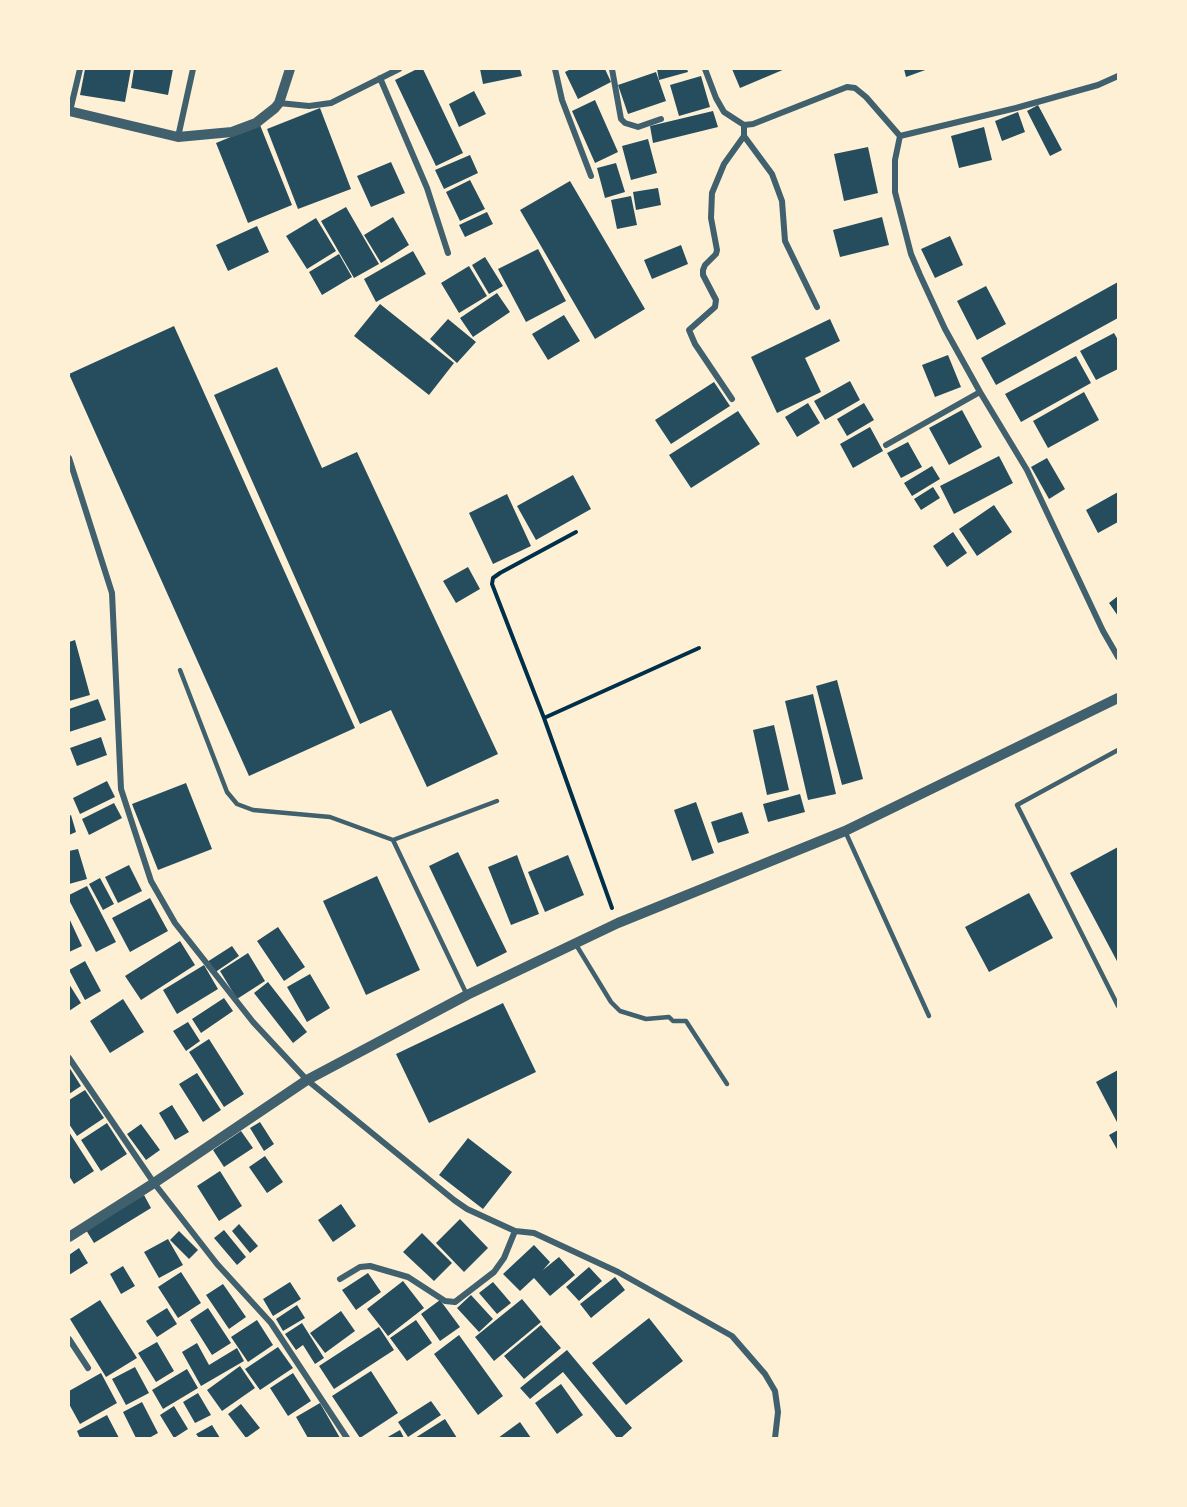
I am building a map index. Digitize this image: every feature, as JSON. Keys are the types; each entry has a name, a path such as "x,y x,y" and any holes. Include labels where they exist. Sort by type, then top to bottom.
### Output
{"street":[{"path":"80,69 70,111 178,137 237,130 262,119 279,103 290,69"},
{"path":"178,137 193,69"},
{"path":"279,103 309,106 331,103 399,69"},
{"path":"555,69 562,100 591,176"},
{"path":"612,69 621,119 625,123 638,127 661,118"},
{"path":"705,69 724,112 744,125 753,124 847,87 855,88 866,97 900,136"},
{"path":"900,136 1098,86 1118,76"},
{"path":"380,78 427,188 448,253"},
{"path":"732,399 695,344 689,330 715,307 716,300 703,275 705,265 717,250 711,218 712,194 724,164 744,136 744,125"},
{"path":"744,136 772,174 782,201 785,241 817,307"},
{"path":"900,136 895,160 894,192 911,254 945,329 1027,470 1102,631 1118,657"},
{"path":"886,445 980,392"},
{"path":"69,458 112,593 121,789 151,882 175,923 253,1022 307,1080 454,1200 467,1209 515,1231 534,1233 618,1272 732,1335 765,1374 775,1391 778,1412 775,1438"},
{"path":"69,1237 307,1080 467,995 618,922 845,831 1118,698"},
{"path":"69,1058 154,1183 217,1264 271,1323 347,1438"},
{"path":"340,1279 360,1267 370,1266 408,1277 445,1301 454,1302 494,1272 504,1258 515,1231"},
{"path":"69,1339 88,1368"}],"lane":[{"path":"180,670 227,792 237,804 253,810 330,817 393,840 497,801"},
{"path":"1118,750 1017,805 1118,1006"},
{"path":"845,831 929,1016"},
{"path":"393,840 467,995"},
{"path":"575,944 611,1002 620,1011 646,1019 669,1017 673,1021 686,1021 727,1084"}],"path":[{"path":"576,532 500,573 493,578 492,584 544,718 618,922"},
{"path":"544,718 699,648"}],"building":[{"path":"85,69 131,69 125,102 80,95"},
{"path":"134,69 173,69 168,95 131,88"},
{"path":"417,69 423,69 463,153 436,166 395,80"},
{"path":"480,69 520,69 522,76 483,84"},
{"path":"571,69 605,69 611,82 578,99 565,72"},
{"path":"657,69 687,69 688,72 659,80"},
{"path":"732,69 785,69 740,88"},
{"path":"904,69 928,69 906,77"},
{"path":"656,72 666,101 628,114 618,85"},
{"path":"701,76 710,107 679,116 670,85"},
{"path":"474,91 486,114 459,127 449,104"},
{"path":"595,100 618,152 595,163 572,111"},
{"path":"1038,105 1062,150 1050,156 1027,111"},
{"path":"320,108 351,189 298,209 267,129"},
{"path":"713,111 718,127 653,143 650,126"},
{"path":"1018,112 1025,132 1002,141 995,121"},
{"path":"260,125 292,205 248,223 216,143"},
{"path":"984,127 992,160 959,168 951,136"},
{"path":"648,139 657,173 631,180 622,146"},
{"path":"868,147 878,193 844,201 834,154"},
{"path":"470,155 478,173 444,189 435,170"},
{"path":"391,162 405,193 371,207 357,176"},
{"path":"616,163 625,192 605,198 597,168"},
{"path":"470,180 485,209 460,221 446,192"},
{"path":"570,181 645,309 595,339 520,210"},
{"path":"658,188 661,205 636,210 633,192"},
{"path":"631,196 637,225 617,229 611,200"},
{"path":"346,207 379,264 354,278 321,221"},
{"path":"487,212 493,224 465,237 459,225"},
{"path":"393,217 409,245 381,263 364,235"},
{"path":"882,217 889,245 840,257 833,230"},
{"path":"316,218 336,251 307,269 286,236"},
{"path":"257,226 269,252 228,271 216,245"},
{"path":"950,236 963,265 935,278 921,249"},
{"path":"681,245 688,264 652,279 644,260"},
{"path":"538,249 566,301 526,322 498,269"},
{"path":"413,251 426,274 376,302 364,279"},
{"path":"339,254 352,277 322,295 309,272"},
{"path":"485,257 503,286 489,294 472,265"},
{"path":"469,266 487,296 459,313 441,283"},
{"path":"1118,282 1118,318 996,385 981,358"},
{"path":"986,286 1006,324 977,340 957,301"},
{"path":"497,293 510,312 473,337 460,318"},
{"path":"380,304 454,363 429,395 354,336"},
{"path":"564,315 580,341 548,360 532,334"},
{"path":"448,319 476,342 457,363 430,339"},
{"path":"830,319 840,341 805,358 821,392 777,413 751,357"},
{"path":"174,326 355,728 249,776 69,374"},
{"path":"1114,333 1118,340 1118,369 1096,380 1080,351"},
{"path":"948,355 961,387 935,397 922,365"},
{"path":"1076,356 1091,383 1021,422 1005,394"},
{"path":"277,367 322,468 357,452 498,754 427,787 391,710 360,724 214,395"},
{"path":"850,381 860,400 825,420 814,401"},
{"path":"714,382 730,406 671,444 655,420"},
{"path":"1084,392 1099,420 1048,448 1033,421"},
{"path":"808,403 820,423 797,437 785,417"},
{"path":"864,403 874,420 847,436 837,419"},
{"path":"962,410 982,447 949,465 929,428"},
{"path":"738,411 760,444 691,488 669,455"},
{"path":"870,427 883,451 853,468 840,444"},
{"path":"908,442 922,467 901,478 887,453"},
{"path":"999,456 1013,483 954,514 940,486"},
{"path":"1047,458 1065,489 1049,499 1031,467"},
{"path":"932,466 940,479 912,496 904,483"},
{"path":"573,475 591,509 536,540 517,506"},
{"path":"933,487 940,498 921,510 914,499"},
{"path":"1118,492 1118,522 1098,533 1086,510"},
{"path":"507,494 531,546 493,564 469,513"},
{"path":"994,505 1012,532 977,556 959,529"},
{"path":"953,532 967,553 947,567 933,546"},
{"path":"468,567 480,589 456,603 443,581"},
{"path":"1118,596 1118,616 1109,603"},
{"path":"75,640 90,695 69,701 69,642"},
{"path":"837,680 863,779 842,785 816,686"},
{"path":"813,694 836,794 808,800 785,701"},
{"path":"98,699 106,720 69,732 69,709"},
{"path":"774,725 789,790 767,795 753,730"},
{"path":"101,737 107,755 77,766 70,748"},
{"path":"107,781 115,797 80,814 73,798"},
{"path":"186,783 212,849 158,870 132,804"},
{"path":"800,794 805,812 768,822 763,804"},
{"path":"696,802 714,853 692,861 674,810"},
{"path":"114,803 122,818 89,835 82,819"},
{"path":"742,812 749,833 718,843 711,822"},
{"path":"71,815 76,832 69,835 69,816"},
{"path":"1118,847 1118,963 1070,873"},
{"path":"78,849 87,879 69,884 69,851"},
{"path":"458,852 507,952 477,967 429,866"},
{"path":"517,855 539,914 511,925 488,867"},
{"path":"568,855 584,895 545,912 528,872"},
{"path":"129,865 142,891 118,903 105,877"},
{"path":"377,876 420,970 366,995 323,901"},
{"path":"100,878 114,904 103,910 89,884"},
{"path":"87,886 116,942 96,952 69,900 69,895"},
{"path":"1029,893 1053,938 989,972 965,927"},
{"path":"150,898 168,931 130,952 112,918"},
{"path":"69,918 82,946 69,952"},
{"path":"278,927 305,967 284,981 257,941"},
{"path":"180,941 195,965 141,1000 125,976"},
{"path":"232,946 239,956 214,973 207,962"},
{"path":"248,953 265,981 237,999 220,971"},
{"path":"85,961 101,991 85,1000 69,970"},
{"path":"204,965 218,989 177,1014 163,990"},
{"path":"310,974 330,1008 307,1022 287,987"},
{"path":"268,982 307,1032 293,1043 254,993"},
{"path":"69,984 81,1003 69,1011"},
{"path":"224,998 233,1011 201,1033 192,1019"},
{"path":"123,999 144,1032 110,1053 90,1021"},
{"path":"503,1003 536,1072 429,1123 396,1054"},
{"path":"188,1022 200,1041 186,1051 173,1031"},
{"path":"209,1039 244,1094 224,1107 189,1052"},
{"path":"69,1067 81,1086 69,1094"},
{"path":"1118,1070 1118,1124 1096,1082"},
{"path":"197,1073 221,1110 203,1122 179,1084"},
{"path":"85,1090 104,1118 77,1136 69,1124 69,1100"},
{"path":"172,1105 189,1132 175,1140 159,1113"},
{"path":"260,1122 274,1144 264,1151 250,1128"},
{"path":"107,1123 127,1154 101,1171 81,1140"},
{"path":"141,1124 160,1150 146,1160 127,1134"},
{"path":"1118,1130 1118,1151 1109,1135"},
{"path":"241,1131 253,1148 224,1167 213,1150"},
{"path":"69,1132 94,1171 74,1184 69,1176"},
{"path":"468,1138 512,1172 483,1209 439,1175"},
{"path":"265,1156 283,1182 267,1193 249,1167"},
{"path":"220,1171 242,1206 219,1221 197,1186"},
{"path":"144,1195 151,1208 94,1243 86,1230"},
{"path":"341,1204 356,1226 333,1242 318,1220"},
{"path":"460,1219 488,1248 464,1272 436,1243"},
{"path":"239,1224 258,1246 250,1253 232,1231"},
{"path":"224,1230 246,1257 237,1265 214,1238"},
{"path":"179,1231 198,1250 189,1259 170,1240"},
{"path":"422,1233 452,1263 434,1281 403,1252"},
{"path":"168,1239 183,1265 159,1278 144,1252"},
{"path":"534,1245 550,1262 543,1270 559,1257 575,1275 550,1296 534,1278 520,1291 503,1274"},
{"path":"79,1248 88,1263 69,1275 69,1255"},
{"path":"123,1266 135,1286 121,1294 110,1274"},
{"path":"589,1267 602,1281 579,1301 566,1287"},
{"path":"181,1272 201,1303 178,1318 158,1287"},
{"path":"368,1273 381,1292 356,1310 342,1290"},
{"path":"615,1277 625,1290 591,1318 580,1304"},
{"path":"403,1281 424,1308 388,1336 367,1309"},
{"path":"290,1282 301,1299 273,1316 263,1299"},
{"path":"493,1282 511,1303 497,1314 479,1293"},
{"path":"223,1284 246,1317 229,1329 206,1295"},
{"path":"471,1295 493,1319 479,1332 457,1308"},
{"path":"522,1299 541,1322 494,1361 475,1337"},
{"path":"100,1300 137,1358 106,1377 70,1319"},
{"path":"440,1300 460,1327 440,1341 421,1314"},
{"path":"297,1305 305,1318 283,1331 276,1319"},
{"path":"167,1308 177,1324 157,1337 146,1321"},
{"path":"208,1308 231,1343 212,1355 190,1320"},
{"path":"341,1311 355,1331 325,1353 310,1333"},
{"path":"649,1318 683,1361 626,1405 592,1363"},
{"path":"257,1320 273,1345 248,1362 231,1337"},
{"path":"416,1320 432,1343 407,1361 390,1338"},
{"path":"302,1323 324,1358 315,1364 303,1345 296,1350 285,1334"},
{"path":"541,1325 561,1348 524,1379 504,1356"},
{"path":"379,1327 394,1350 334,1389 319,1366"},
{"path":"459,1335 503,1396 478,1415 434,1354"},
{"path":"157,1342 174,1371 156,1382 138,1353"},
{"path":"197,1343 209,1365 237,1348 244,1361 201,1386 182,1352"},
{"path":"278,1347 293,1368 260,1390 245,1369"},
{"path":"567,1350 632,1428 621,1438 617,1438 563,1372 530,1399 520,1388"},
{"path":"240,1366 255,1388 222,1411 207,1390"},
{"path":"135,1367 149,1393 126,1405 112,1379"},
{"path":"187,1369 198,1388 163,1409 152,1390"},
{"path":"371,1371 398,1413 360,1438 332,1396"},
{"path":"101,1373 117,1403 80,1424 69,1404 69,1391"},
{"path":"293,1373 311,1401 288,1416 270,1388"},
{"path":"561,1384 583,1415 557,1434 535,1403"},
{"path":"198,1393 211,1415 195,1423 183,1402"},
{"path":"431,1401 441,1415 408,1437 398,1422"},
{"path":"142,1402 158,1433 149,1438 136,1438 123,1412"},
{"path":"320,1403 340,1438 308,1438 296,1417"},
{"path":"241,1404 260,1428 246,1438 228,1414"},
{"path":"174,1406 188,1429 174,1438 160,1415"},
{"path":"107,1415 119,1438 80,1438 77,1431"},
{"path":"445,1419 457,1438 415,1438"},
{"path":"520,1422 531,1438 498,1438"},
{"path":"212,1425 220,1438 199,1438 196,1434"},
{"path":"400,1430 404,1438 386,1438"}]}
